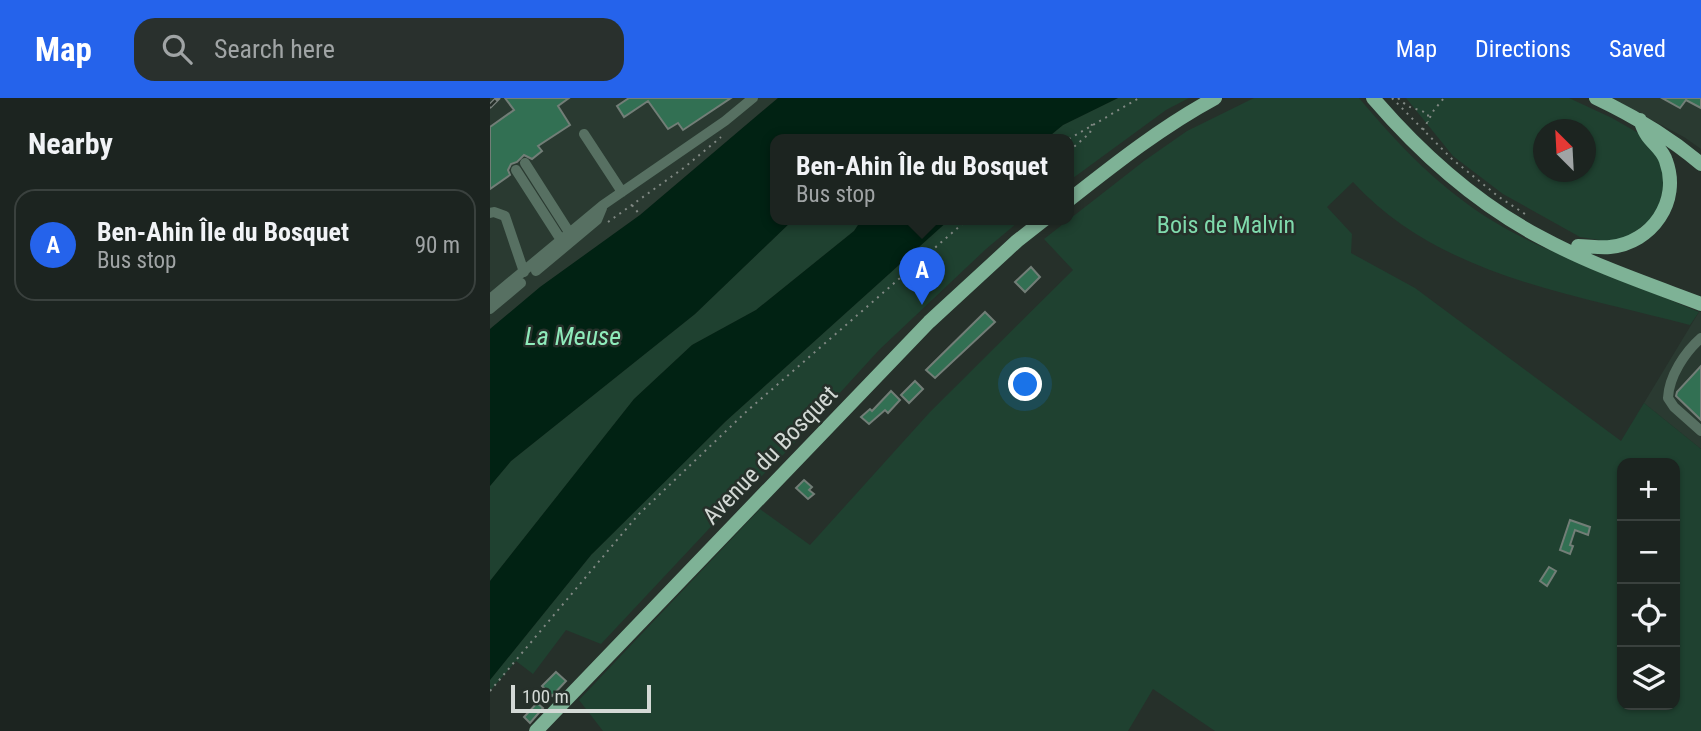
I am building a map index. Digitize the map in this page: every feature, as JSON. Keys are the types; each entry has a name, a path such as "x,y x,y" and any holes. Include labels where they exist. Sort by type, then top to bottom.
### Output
{"main road":[{"path":"1074,196 1119,160 1186,113 1215,98"},
{"path":"1374,98 1400,129 1442,170 1501,213 1541,238 1701,304"},
{"path":"1386,98 1427,143 1469,180 1545,230 1577,246 1701,296"},
{"path":"1596,98 1640,120 1701,164"},
{"path":"1577,246 1611,247 1637,239 1657,223 1665,209 1670,183 1667,162 1647,135 1640,120"},
{"name":"Avenue du Bosquet","path":"536,731 929,322 1037,225"}],"lane":[{"path":"490,299 603,205 725,121 753,98"},
{"path":"584,134 622,192"},
{"path":"521,167 565,236"},
{"path":"490,309 597,220 603,205"},
{"path":"490,213 505,216 524,272"},
{"path":"1701,338 1689,349 1672,380 1668,398 1701,432"}],"path":[{"path":"1074,136 1139,98"},
{"path":"1392,98 1452,159 1499,197 1528,216"},
{"path":"1398,98 1410,110 1428,114 1428,121"},
{"path":"1423,131 1444,98"},
{"path":"1074,147 1090,133 1092,124"},
{"path":"601,228 685,167 726,132"},
{"path":"632,205 640,215"},
{"path":"490,691 638,515 747,411 961,225"}],"shaded area":[{"path":"490,98 778,98 640,215 541,287 490,329"},
{"path":"1610,98 1701,98 1701,149 1684,137"},
{"path":"1701,312 1701,449 1644,403"}],"green space":[{"path":"1118,98 1189,98 1166,110 1074,177 1074,134 1052,134 1063,125"},
{"name":"Bois de Malvin","path":"1254,98 1359,98 1423,167 1483,215 1554,252 1699,312 1690,325 1510,277 1425,240 1387,214 1353,182 1327,207 1352,234 1351,253 1415,288 1621,441 1644,403 1701,449 1701,731 1215,731 1153,689 1128,731 603,731 579,700 760,509 810,545 930,412 1073,270 1044,239 1062,225 1074,225 1074,216 1187,131"},
{"path":"1406,98 1569,98 1647,138 1667,175 1656,216 1626,238 1606,241 1580,237 1503,194 1453,156"},
{"path":"788,225 858,225 756,310 692,345 634,399 490,581 490,486 511,461 695,314"},
{"path":"943,225 1015,225 879,350 786,452 721,516 601,644 566,630 533,674 516,661 490,691 490,680 591,555 726,421"}],"water":[{"name":"La Meuse","path":"778,98 1118,98 1063,125 1052,134 770,134 770,225 788,225 695,314 511,461 490,486 490,329 540,287 640,215"},
{"name":"La Meuse","path":"858,225 943,225 726,421 591,555 490,680 490,581 634,399 692,345 756,310"}],"building":[{"path":"505,98 569,98 558,106 570,125 538,146 542,151 532,159 524,155 511,164 508,170 510,175 490,189 490,127 514,110"},
{"path":"629,98 731,98 683,130 678,123 668,129 648,101 624,117 617,106"},
{"path":"1662,98 1701,98 1701,108 1686,100 1680,108"},
{"path":"1031,267 1040,277 1025,292 1015,282"},
{"path":"985,312 995,322 935,378 926,370"},
{"path":"1701,366 1701,420 1676,396"},
{"path":"915,381 923,389 909,403 901,395"},
{"path":"891,391 900,400 888,413 885,410 869,424 861,417 870,409 872,411"},
{"path":"804,480 812,487 809,490 814,494 808,499 796,488"},
{"path":"1570,520 1590,527 1588,535 1575,530 1570,554 1560,550"},
{"path":"1549,567 1556,571 1547,586 1540,581"},
{"path":"556,672 566,681 552,696 542,686"},
{"path":"537,703 543,708 530,723 524,717"}],"railway":[{"path":"490,106 498,98"}],"place":[{"name":"Ben-Ahin Île du Bosquet","path":"922,305"}]}
